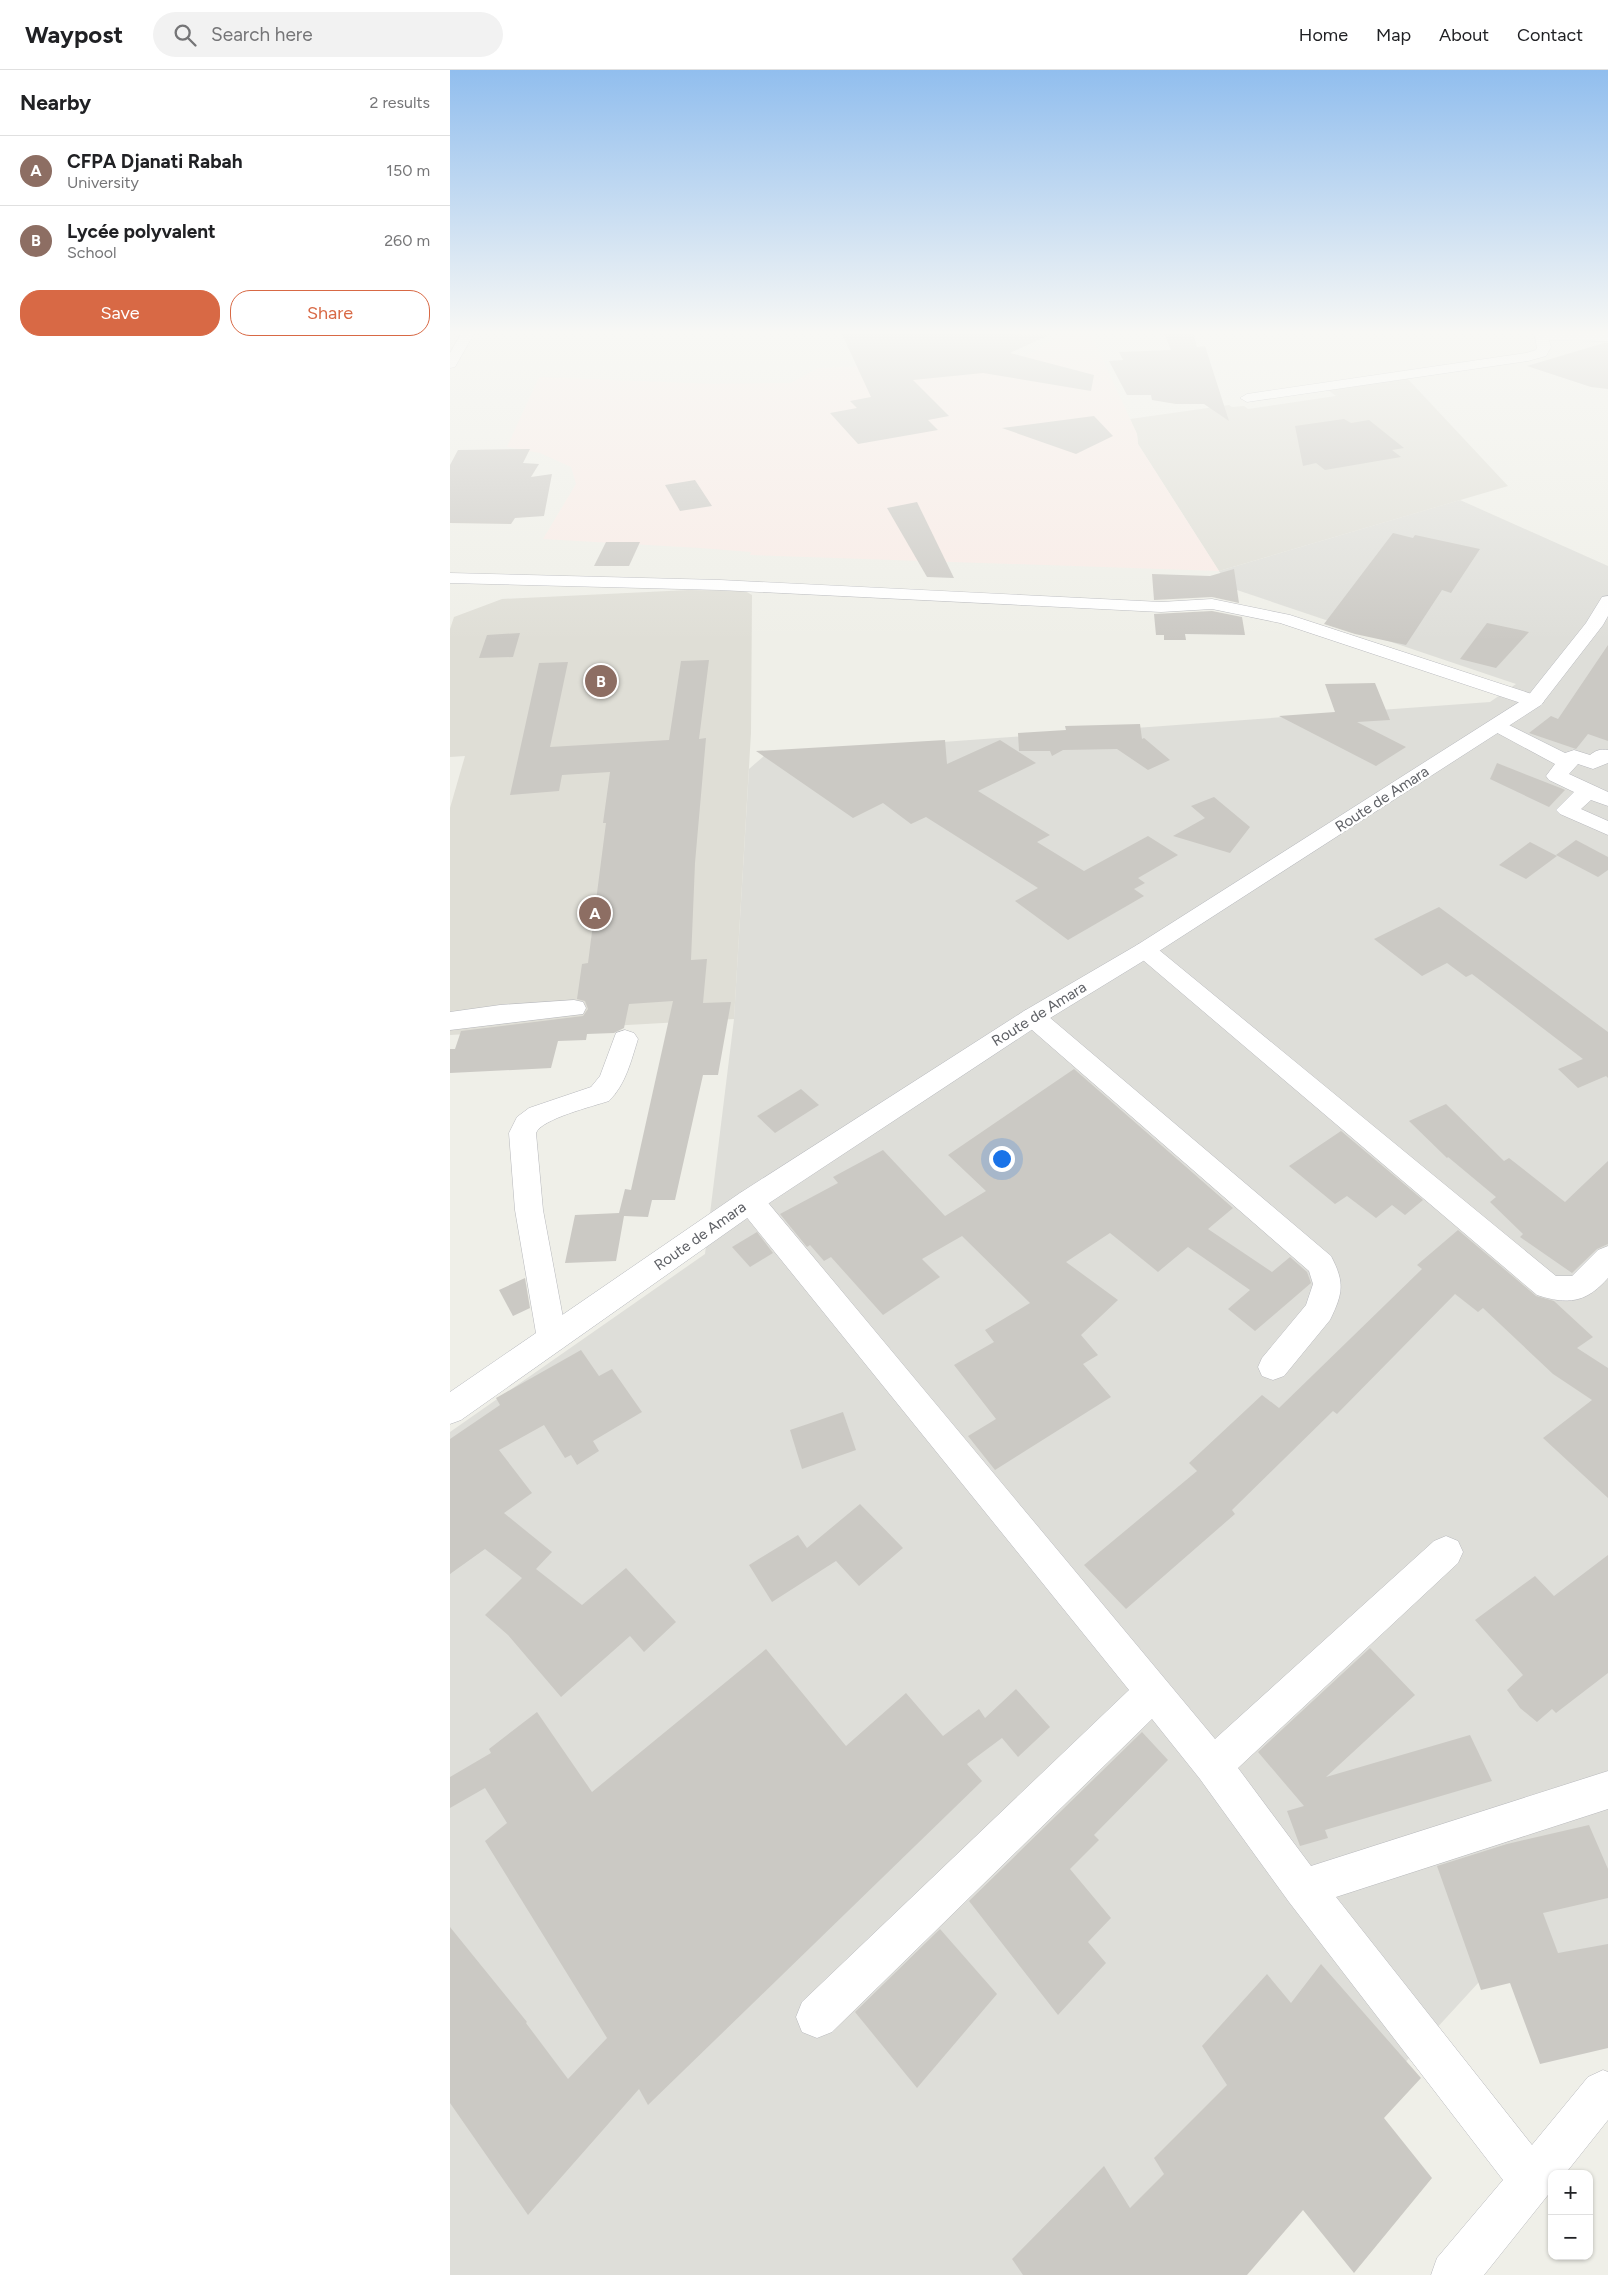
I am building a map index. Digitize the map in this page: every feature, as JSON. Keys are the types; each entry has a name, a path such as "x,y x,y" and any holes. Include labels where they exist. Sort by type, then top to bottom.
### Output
{"street":[{"path":"450,578 720,585 1161,607 1212,604 1284,619 1534,701"},
{"name":"Route de Amara","path":"450,1410 750,1201 1032,1017 1145,950 1534,701 1594,625 1608,601"},
{"path":"1497,725 1568,763"},
{"path":"1601,794 1556,776 1574,756 1593,762 1606,754"},
{"path":"1601,794 1567,810 1608,829"},
{"path":"1145,950 1547,1286 1564,1291 1577,1290 1608,1258"},
{"path":"450,1021 500,1014 574,1008"},
{"path":"1032,1017 1321,1264 1328,1284 1319,1311 1273,1367"},
{"path":"552,1339 530,1210 522,1137 524,1128 528,1120 538,1115 600,1094 607,1088 611,1082 626,1039"},
{"path":"750,1201 1154,1692 1213,1766 1303,1888 1531,2180"},
{"path":"1213,1766 1446,1552"},
{"path":"817,2017 1154,1692"},
{"path":"1303,1888 1608,1790"},
{"path":"1454,2275 1603,2092"}],"shaded area":[{"path":"513,435 1137,435 1138,444 1219,571 750,555 751,552 543,539 576,484 571,467 540,453 507,447"},
{"path":"1137,435 1460,435 1508,486 1219,571 1138,444"},
{"path":"1460,500 1608,566 1608,2045 1524,1933 1210,2275 450,2275 450,1432 705,1254 734,1019 749,769 765,755 1490,702 1516,684 1231,588 1219,571"},
{"path":"689,590 745,591 752,595 751,733 734,1019 450,1035 450,808 465,756 450,757 450,629 454,617 502,599"}],"building":[{"path":"850,435 910,435 858,444"},
{"path":"1022,435 1113,436 1076,454"},
{"path":"1297,435 1388,435 1404,448 1392,450 1401,457 1325,470 1316,463 1303,466"},
{"path":"530,449 523,463 539,464 531,477 552,474 544,516 515,518 511,524 450,523 450,465 458,450"},
{"path":"695,480 712,506 680,511 665,485"},
{"path":"917,502 954,578 927,577 887,508"},
{"path":"1393,533 1413,538 1415,535 1480,549 1451,593 1442,590 1406,645 1355,634 1324,624"},
{"path":"606,542 640,542 629,566 594,566"},
{"path":"1234,569 1239,603 1212,597 1154,600 1152,574 1210,576"},
{"path":"1212,611 1242,617 1245,635 1185,634 1186,640 1164,640 1164,635 1156,635 1154,614"},
{"path":"1487,623 1529,632 1496,668 1460,659"},
{"path":"520,633 513,657 479,658 487,635"},
{"path":"1608,645 1608,741 1588,734 1576,749 1529,733 1551,716 1558,719"},
{"path":"709,660 699,739 706,738 695,863 691,960 707,959 703,1003 731,1002 718,1075 703,1075 675,1200 652,1200 648,1217 624,1216 616,1261 565,1263 575,1215 619,1213 625,1189 631,1190 673,1001 629,1004 624,1028 614,1033 587,1034 586,1040 558,1041 551,1068 450,1073 450,1049 455,1049 461,1031 583,1016 588,1009 585,1001 577,999 582,964 588,963 606,823 603,823 610,772 562,775 559,791 510,795 539,663 568,662 550,747 669,740 681,661"},
{"path":"1375,683 1390,720 1357,722 1406,747 1376,766 1279,716 1335,712 1325,684"},
{"path":"1140,724 1142,739 1144,738 1170,760 1148,770 1117,749 1063,750 1052,756 1050,751 1019,751 1018,733 1066,730 1065,726"},
{"path":"945,740 947,764 1000,740 1036,763 978,791 1050,835 1037,842 1084,871 1148,836 1178,855 1138,878 1145,883 1134,889 1144,896 1068,940 1015,901 1038,888 926,817 911,824 883,803 853,818 756,751"},
{"path":"1497,763 1565,790 1549,807 1490,779"},
{"path":"1214,797 1250,827 1230,853 1173,836 1205,818 1191,806"},
{"path":"1576,840 1608,857 1608,870 1598,877 1556,855"},
{"path":"1530,842 1557,856 1526,879 1499,865"},
{"path":"1439,907 1608,1032 1608,1078 1606,1076 1578,1088 1558,1069 1583,1059 1472,974 1466,977 1447,963 1422,976 1374,939"},
{"path":"1074,1069 1233,1208 1208,1229 1272,1272 1290,1257 1307,1272 1311,1283 1255,1331 1228,1309 1250,1290 1188,1247 1158,1272 1110,1233 1066,1262 1118,1300 1081,1335 1098,1355 1083,1364 1111,1397 995,1470 968,1436 996,1419 954,1365 994,1342 985,1330 1030,1303 962,1236 922,1259 940,1277 883,1315 831,1257 824,1261 810,1245 807,1247 780,1214 838,1183 833,1177 883,1150 945,1216 986,1191 948,1155"},
{"path":"801,1089 819,1105 775,1133 757,1116"},
{"path":"1446,1104 1504,1161 1509,1158 1565,1202 1608,1161 1608,1244 1597,1249 1572,1273 1520,1237 1523,1234 1490,1202 1496,1197 1447,1158 1409,1121"},
{"path":"1341,1131 1423,1200 1405,1215 1392,1205 1376,1218 1347,1196 1335,1204 1289,1166"},
{"path":"1458,1230 1536,1296 1554,1301 1593,1337 1577,1348 1608,1368 1608,1498 1543,1438 1592,1400 1553,1374 1483,1308 1478,1312 1455,1294 1337,1414 1333,1411 1232,1510 1235,1514 1126,1609 1084,1565 1197,1471 1189,1463 1262,1395 1279,1408 1422,1269 1417,1265"},
{"path":"757,1232 773,1253 750,1267 732,1247"},
{"path":"525,1278 530,1308 513,1316 499,1290"},
{"path":"581,1350 599,1376 612,1369 642,1412 593,1441 599,1451 577,1465 571,1455 565,1458 544,1425 499,1450 532,1493 504,1513 552,1552 536,1569 582,1605 626,1568 676,1622 644,1652 630,1636 561,1697 508,1635 485,1615 522,1578 485,1549 450,1574 450,1439 500,1405 496,1398"},
{"path":"843,1412 856,1450 802,1469 790,1430"},
{"path":"860,1504 903,1548 859,1586 836,1561 772,1602 749,1565 798,1535 807,1548"},
{"path":"1608,1555 1608,1673 1556,1713 1552,1709 1537,1722 1520,1708 1507,1690 1523,1675 1475,1620 1535,1576 1554,1596"},
{"path":"1370,1648 1415,1695 1326,1777 1470,1735 1492,1781 1325,1830 1328,1838 1300,1846 1287,1811 1304,1806 1258,1752"},
{"path":"766,1649 846,1746 906,1693 943,1736 979,1709 985,1718 1016,1689 1050,1727 1018,1757 1002,1738 967,1764 982,1781 648,2105 639,2089 528,2215 450,2103 450,1927 527,2022 568,2079 607,2038 485,1841 507,1823 485,1788 450,1808 450,1777 491,1753 489,1749 537,1712 592,1792"},
{"path":"1142,1732 1168,1760 1094,1835 1099,1840 1070,1869 1111,1918 1088,1942 1106,1963 1058,2015 969,1901"},
{"path":"1589,1825 1608,1869 1608,1898 1543,1913 1558,1953 1608,1944 1608,2048 1540,2064 1510,1983 1481,1990 1437,1866 1507,1844"},
{"path":"940,1929 997,1994 917,2088 855,2012"},
{"path":"1321,1964 1421,2078 1384,2118 1432,2178 1354,2273 1303,2210 1247,2275 1023,2275 1012,2259 1104,2166 1130,2208 1164,2174 1154,2158 1227,2085 1202,2046 1267,1974 1291,2003"}],"place":[{"name":"Lycée polyvalent","path":"601,681"},
{"name":"CFPA Djanati Rabah","path":"595,913"}]}
